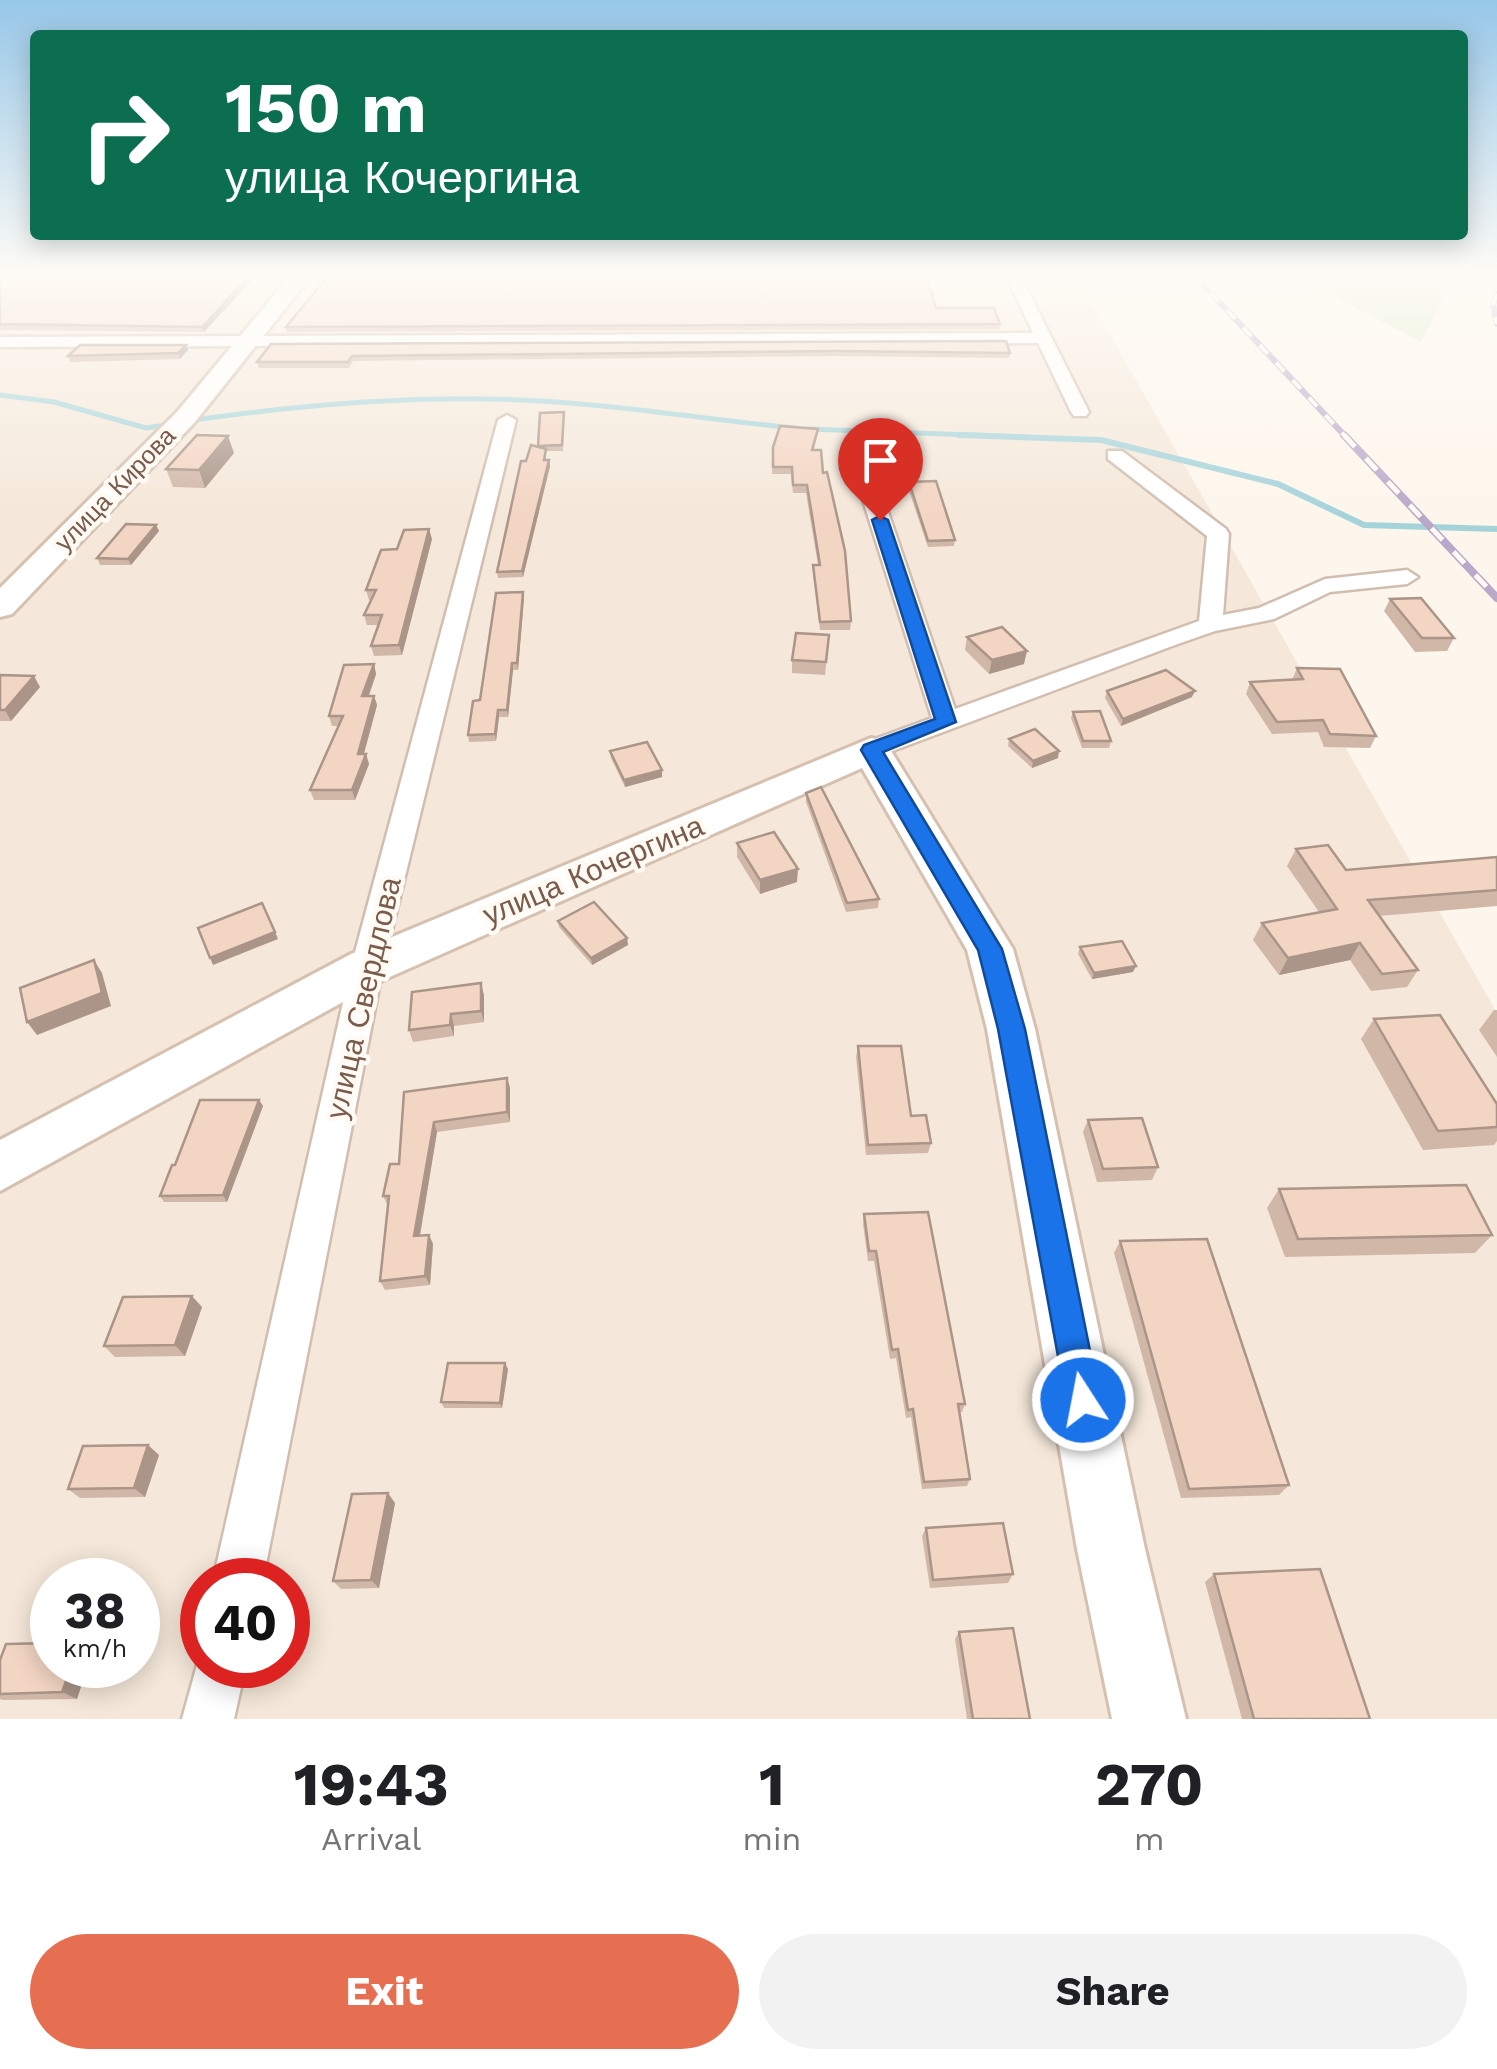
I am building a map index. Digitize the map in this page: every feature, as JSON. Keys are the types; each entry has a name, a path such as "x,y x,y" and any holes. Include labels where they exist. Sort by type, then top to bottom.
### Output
{"street":[{"name":"улица Кирова","path":"0,607 178,425 236,355"},
{"path":"1050,355 1080,412"},
{"name":"улица Свердлова","path":"243,1558 367,967 507,420"},
{"path":"858,454 946,722"},
{"path":"1115,455 1218,534 1210,626"},
{"name":"улица Кочергина","path":"0,1168 367,967 871,750 1210,626 1266,614 1325,586 1407,577"},
{"path":"871,750 990,949 1012,1029 1148,1719"},
{"path":"208,1719 215,1688"}],"shaded area":[{"path":"0,355 1122,355 1497,1013 1497,1719 0,1719"}],"building":[{"path":"262,355 428,355 352,356 348,362 257,362"},
{"path":"564,412 562,445 538,446 540,413"},
{"path":"780,426 818,429 812,450 821,450 823,473 827,472 845,551 851,621 820,622 813,565 820,565 807,485 793,485 792,467 773,467 773,447"},
{"path":"197,435 228,436 199,470 166,469"},
{"path":"531,445 546,449 544,460 549,460 522,571 497,572 521,461 526,461"},
{"path":"936,481 955,540 928,541 909,482"},
{"path":"126,524 156,525 128,559 97,558"},
{"path":"429,529 399,645 371,646 382,615 364,615 376,590 366,590 381,550 397,549 404,530"},
{"path":"523,592 517,663 512,663 507,710 498,710 495,734 468,735 473,701 480,700 496,593"},
{"path":"1421,598 1454,638 1422,638 1390,599"},
{"path":"1002,627 1027,651 992,660 967,637"},
{"path":"796,633 829,635 826,662 792,660"},
{"path":"374,664 362,696 374,696 358,754 366,754 352,790 310,790 343,716 329,716 344,665"},
{"path":"1297,668 1340,669 1376,736 1330,734 1323,720 1277,722 1250,682 1303,679"},
{"path":"1166,670 1195,691 1123,719 1107,691"},
{"path":"0,675 34,676 5,710 0,710"},
{"path":"1100,711 1111,741 1083,741 1073,712"},
{"path":"1035,729 1059,751 1033,761 1009,739"},
{"path":"647,742 662,770 624,780 610,751"},
{"path":"821,787 879,899 847,903 806,793"},
{"path":"774,832 798,869 760,880 737,843"},
{"path":"1328,845 1346,870 1497,857 1497,890 1368,900 1418,970 1382,974 1360,943 1288,958 1262,923 1337,909 1296,849"},
{"path":"594,902 627,938 591,958 558,921"},
{"path":"262,903 275,932 210,958 198,928"},
{"path":"1122,941 1136,966 1094,973 1080,947"},
{"path":"94,960 102,993 27,1022 20,988"},
{"path":"481,983 481,1011 451,1014 450,1025 409,1030 412,992"},
{"path":"1440,1015 1497,1104 1497,1127 1438,1131 1374,1019"},
{"path":"858,1046 901,1046 911,1116 926,1115 931,1143 868,1145"},
{"path":"507,1078 507,1112 434,1122 414,1236 429,1235 425,1276 380,1281 389,1196 383,1196 390,1164 399,1164 404,1092"},
{"path":"200,1100 259,1100 223,1195 160,1196 175,1165"},
{"path":"1142,1118 1158,1167 1103,1169 1088,1120"},
{"path":"1466,1185 1492,1235 1298,1239 1279,1189"},
{"path":"928,1212 965,1404 958,1404 970,1479 924,1482 913,1409 908,1410 898,1349 892,1350 876,1251 869,1251 864,1214"},
{"path":"1207,1239 1289,1485 1189,1489 1120,1241"},
{"path":"192,1296 175,1345 104,1346 123,1297"},
{"path":"448,1363 505,1363 500,1403 441,1402"},
{"path":"148,1445 134,1488 68,1489 83,1446"},
{"path":"388,1493 371,1580 333,1581 352,1494"},
{"path":"1003,1523 1013,1574 933,1580 926,1528"},
{"path":"1320,1569 1370,1719 1254,1719 1214,1574"},
{"path":"1013,1628 1030,1719 973,1719 959,1632"},
{"path":"30,1643 30,1688 63,1688 62,1692 0,1694 0,1660 6,1644"}],"waterway":[{"path":"0,395 54,402 146,428 172,424"},
{"path":"187,421 354,403 479,399 590,405 794,428"},
{"path":"809,429 1026,437"},
{"path":"959,435 1101,440 1278,484 1364,525 1497,529"}],"railway":[{"path":"1269,355 1346,437"},
{"path":"1344,435 1497,598"}],"route":[{"path":"880,520 946,722 871,750 990,949 1012,1029 1083,1400"}]}
